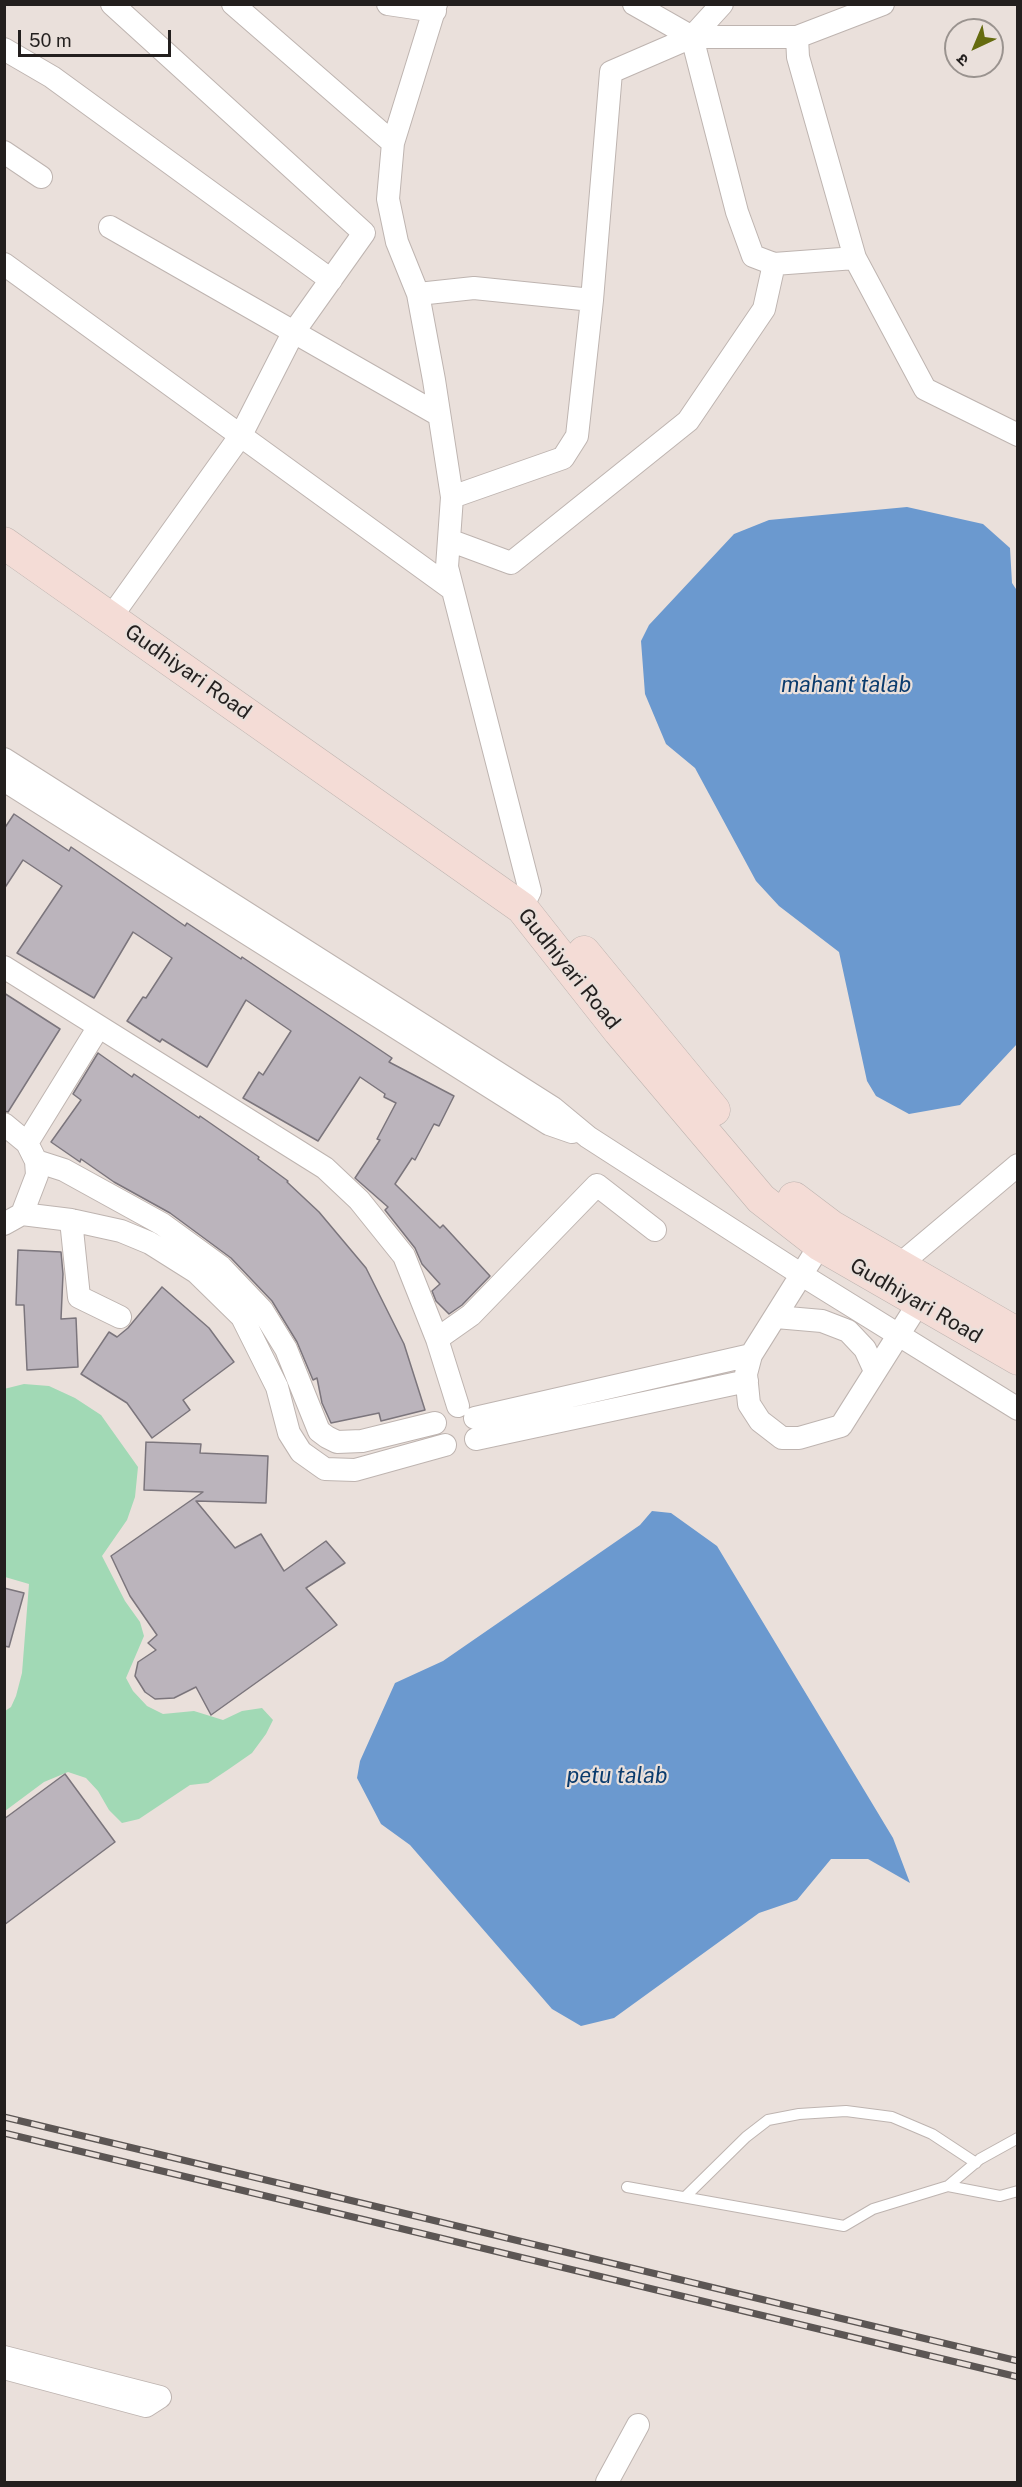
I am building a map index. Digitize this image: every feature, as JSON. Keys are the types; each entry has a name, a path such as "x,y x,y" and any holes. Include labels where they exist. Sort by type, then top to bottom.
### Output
{"street":[{"path":"111,4 364,232"},
{"path":"233,4 393,142"},
{"path":"388,4 436,8 393,142 388,199 397,242 418,294 439,414 452,497 447,567 526,899"},
{"path":"634,4 692,37 737,212 753,256 774,264 855,258"},
{"path":"692,37 722,4"},
{"path":"452,497 563,458 577,436 592,300 611,72 692,37 797,37 883,4"},
{"path":"797,37 798,57 855,258 925,389 1017,435"},
{"path":"4,49 52,77 331,280"},
{"path":"4,152 41,177"},
{"path":"116,609 241,435 293,333 388,199"},
{"path":"110,227 439,414"},
{"path":"4,264 452,589"},
{"path":"449,540 511,563 688,421 764,309 774,264"},
{"path":"418,294 474,288 592,300"},
{"name":"Gudhiyari Road","path":"4,522 116,609 526,899 777,1186 831,1226 1017,1334"},
{"name":"Gudhiyari Road","path":"4,543 116,609"},
{"path":"4,759 553,1108 588,1137 802,1275 1017,1409"},
{"path":"4,780 549,1124 588,1137"},
{"name":"Gudhiyari Road","path":"526,899 619,1031 761,1199 820,1245 918,1304 1017,1359"},
{"path":"4,967 98,1028 326,1168 359,1200 404,1256 470,1421 467,1445 455,1448 445,1445 437,1436 435,1423 448,1407 470,1421 747,1381"},
{"path":"98,1028 32,1152 37,1175 13,1219 71,1220 121,1231 202,1264 242,1317 277,1387 289,1433 301,1452 325,1469 355,1470 445,1445"},
{"path":"4,1124 32,1152 162,1224 202,1264 262,1310 285,1349 319,1431 327,1437 337,1442 362,1441 435,1423"},
{"path":"898,1266 1017,1165"},
{"path":"437,1339 471,1315 597,1185 655,1230"},
{"path":"71,1220 79,1297 120,1317"},
{"path":"820,1245 751,1355 747,1381 749,1404 760,1421 782,1438 799,1438 841,1426 918,1304"},
{"path":"776,1317 822,1321 848,1331 865,1349 875,1371"},
{"path":"470,1421 751,1355"},
{"path":"4,2357 160,2397 146,2406 4,2368"},
{"path":"607,2482 638,2425"}],"lane":[{"path":"685,2197 746,2137 768,2120 799,2114 846,2111 892,2117 932,2134 976,2163"},
{"path":"627,2187 844,2226 873,2209 948,2186 976,2163 1017,2138"},
{"path":"948,2186 1000,2196 1017,2191"}],"green space":[{"path":"24,1384 49,1386 75,1398 101,1415 138,1467 135,1497 127,1520 102,1556 125,1601 140,1622 144,1636 126,1678 133,1691 147,1706 163,1714 194,1711 223,1720 242,1711 262,1708 273,1720 252,1753 208,1783 190,1785 139,1819 122,1823 109,1810 98,1791 86,1778 68,1772 44,1782 5,1811 5,1711 11,1707 16,1696 22,1673 29,1584 5,1577 4,1389"}],"water":[{"name":"mahant talab","path":"907,507 983,524 1010,548 1012,583 1018,592 1017,1044 960,1105 909,1114 876,1096 867,1081 839,952 779,906 756,881 695,768 666,744 645,694 641,641 649,625 734,534 769,520"},
{"name":"petu talab","path":"652,1511 671,1513 717,1546 893,1838 910,1883 868,1859 831,1859 797,1900 759,1913 614,2018 581,2026 552,2009 410,1845 381,1824 357,1778 360,1761 395,1683 443,1661 640,1525"}],"building":[{"path":"14,814 69,851 71,847 185,926 187,923 241,959 242,957 392,1058 389,1062 454,1096 439,1126 434,1124 415,1160 412,1158 395,1184 440,1228 443,1225 490,1276 462,1305 449,1314 436,1301 432,1291 440,1284 422,1264 415,1248 385,1210 388,1207 355,1178 380,1140 377,1139 396,1103 384,1097 385,1094 360,1077 318,1141 243,1098 259,1072 263,1075 291,1031 246,1000 207,1067 162,1039 160,1042 127,1021 143,997 146,998 172,958 133,932 94,998 17,953 62,886 23,860 4,889 4,829"},
{"path":"4,993 60,1029 8,1112 4,1111"},
{"path":"98,1053 132,1077 134,1074 199,1118 200,1116 259,1157 258,1159 288,1181 319,1212 366,1268 404,1344 425,1410 381,1421 379,1413 331,1423 322,1403 317,1378 313,1380 297,1342 272,1301 231,1258 170,1213 114,1182 81,1159 80,1162 51,1142 81,1100 73,1094"},
{"path":"18,1250 61,1252 63,1274 61,1319 76,1318 78,1367 27,1370 24,1305 16,1305"},
{"path":"162,1287 209,1328 234,1362 183,1400 190,1410 152,1438 127,1403 81,1374 109,1332 117,1337 128,1328"},
{"path":"146,1442 201,1444 200,1453 268,1456 266,1503 196,1501 235,1548 261,1534 284,1571 326,1541 345,1563 306,1588 337,1625 211,1715 196,1687 174,1698 155,1699 145,1692 135,1676 138,1662 156,1650 148,1643 157,1635 130,1596 111,1556 203,1492 144,1490"},
{"path":"4,1588 24,1593 9,1647 4,1646"},
{"path":"65,1774 115,1842 4,1925 4,1819"}],"railway":[{"path":"4,2117 1018,2361"},
{"path":"4,2133 1018,2377"}]}
